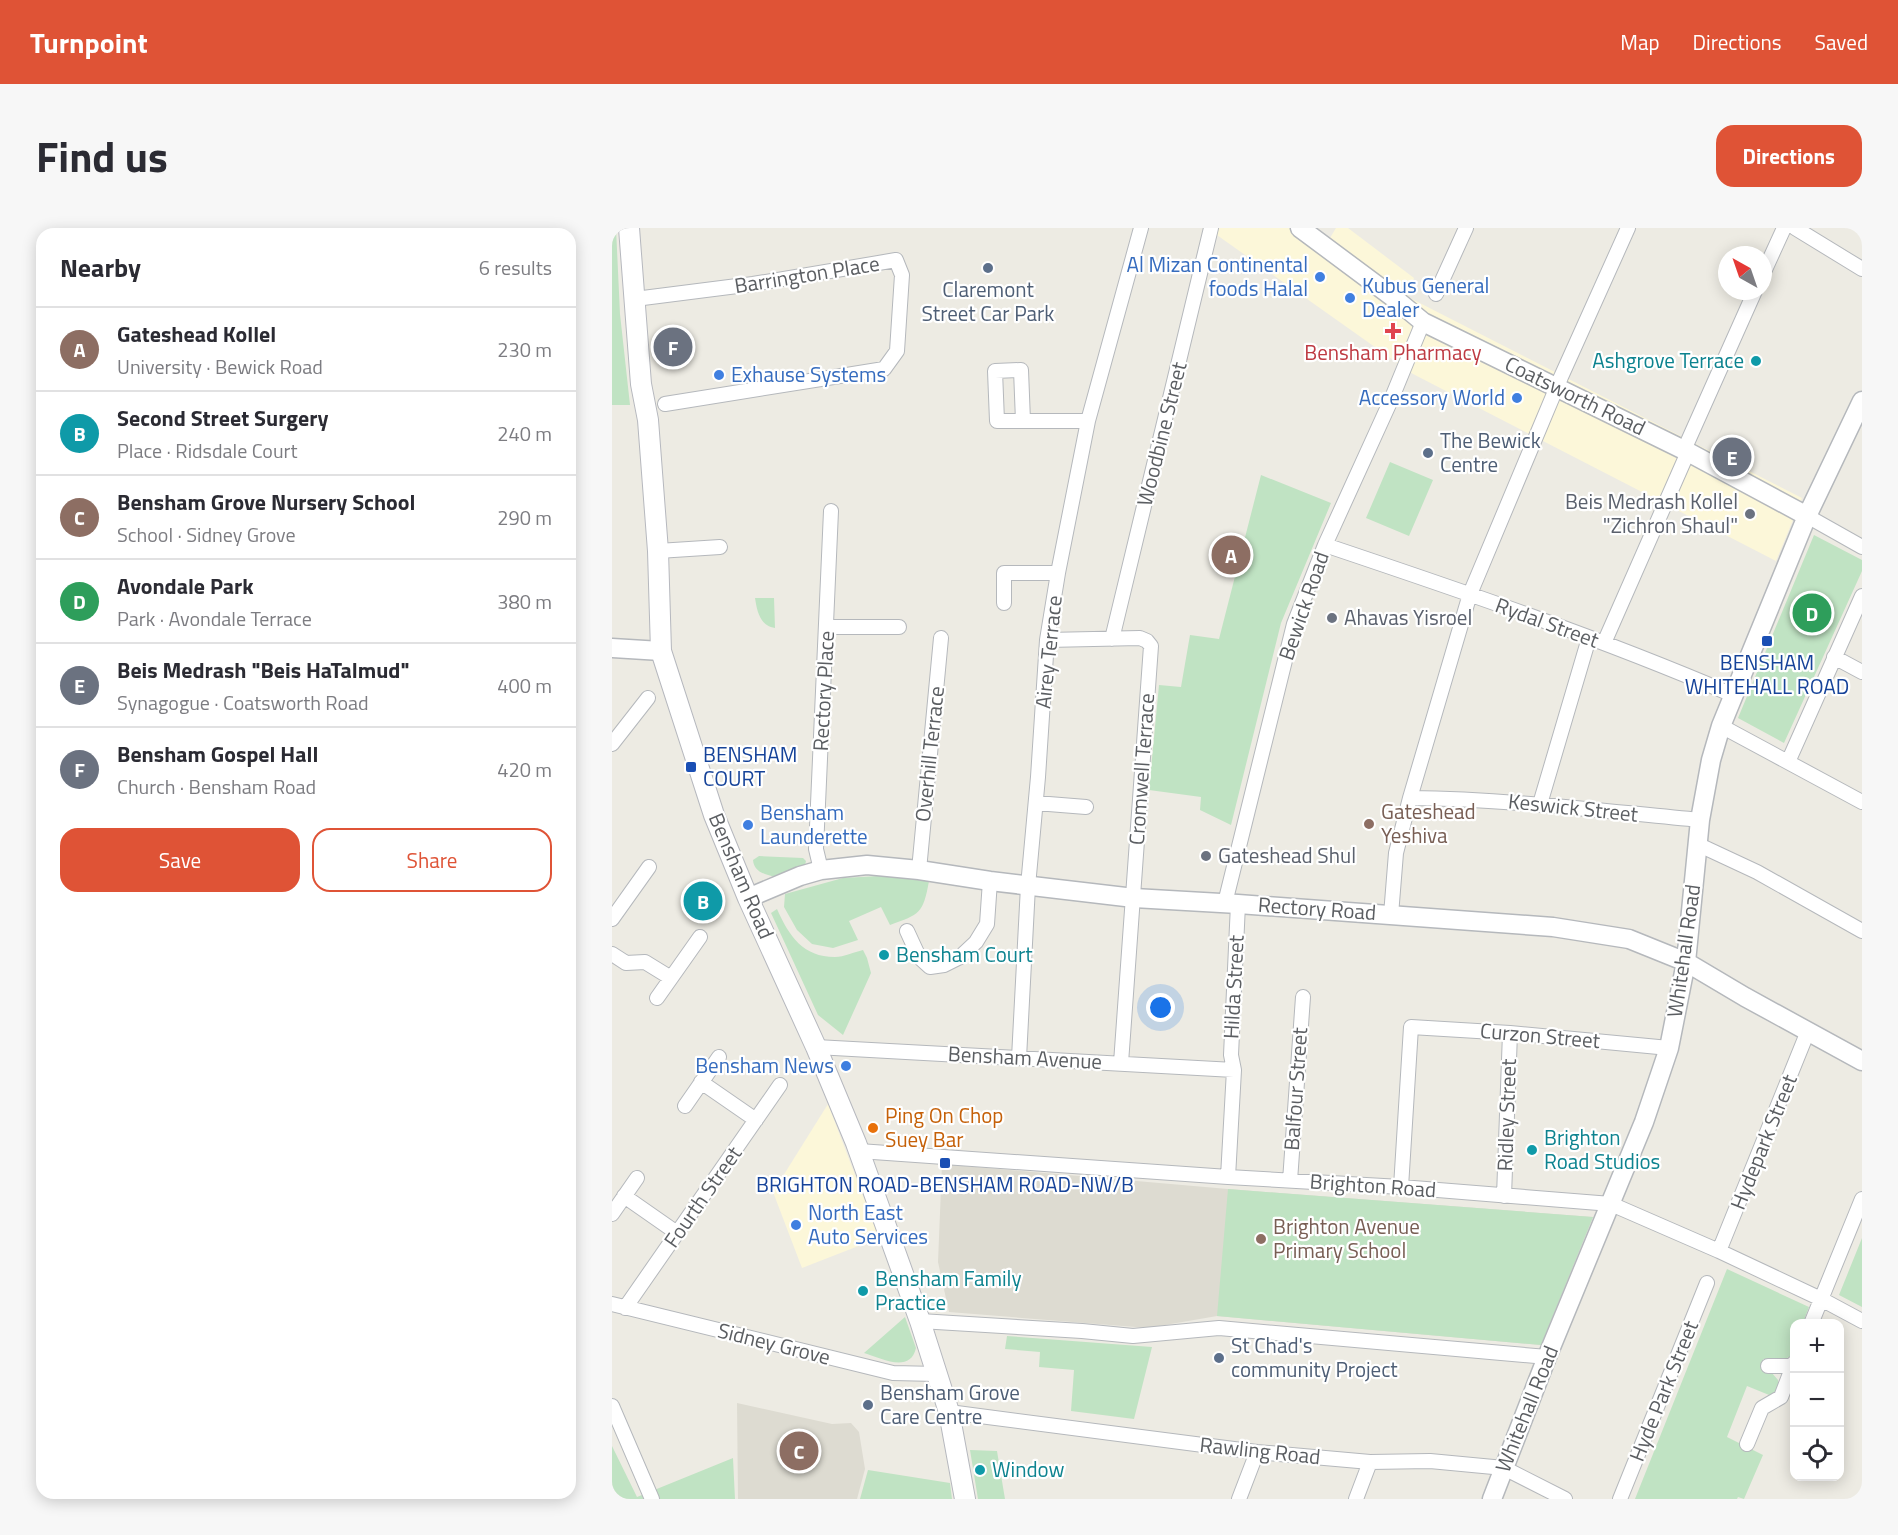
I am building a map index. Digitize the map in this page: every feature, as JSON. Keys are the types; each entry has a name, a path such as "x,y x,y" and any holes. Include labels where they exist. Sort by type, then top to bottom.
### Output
{"main road":[{"name":"Bensham Road","path":"629,228 641,384 648,420 658,551 662,651 714,816 748,898 816,1047 859,1151 920,1321 949,1412 965,1499"}],"street":[{"name":"Airey Terrace","path":"1019,1058 1028,886 1047,640 1088,421 1141,228"},
{"name":"Woodbine Street","path":"1112,639 1211,228"},
{"name":"Coatsworth Road","path":"1300,228 1424,322 1686,451 1862,546"},
{"path":"1436,294 1466,228"},
{"path":"1391,915 1396,854 1410,798 1470,594 1561,377 1628,228"},
{"path":"1772,254 1784,228"},
{"path":"1795,228 1816,234 1862,269"},
{"name":"Barrington Place","path":"635,299 753,284 896,260 902,275 897,351 884,369 665,404"},
{"path":"1604,643 1751,300"},
{"name":"Bewick Road","path":"1232,903 1294,624 1325,545 1424,322"},
{"name":"Whitehall Road","path":"1492,1499 1547,1357 1644,1122 1669,1048 1686,962 1700,820 1711,760 1721,726 1807,516 1862,401"},
{"path":"1023,421 1088,421"},
{"name":"Rectory Place","path":"820,870 816,849 831,511"},
{"name":"Rydal Street","path":"1325,545 1470,594 1604,643 1733,695"},
{"path":"658,551 720,548"},
{"path":"1004,603 1004,573 1058,573"},
{"path":"1788,762 1862,596"},
{"path":"827,627 899,627"},
{"name":"Overhill Terrace","path":"919,870 941,638"},
{"name":"Cromwell Terrace","path":"1112,639 1140,638 1151,646 1152,654 1121,1063"},
{"path":"1540,804 1589,638"},
{"path":"1047,640 1112,639"},
{"path":"612,648 662,651"},
{"path":"1834,657 1862,672"},
{"path":"612,744 648,698"},
{"path":"1721,726 1862,802"},
{"name":"Keswick Street","path":"1410,798 1474,799 1540,804 1700,820"},
{"path":"1036,803 1086,807"},
{"path":"1697,844 1757,872 1862,931"},
{"name":"Rectory Road","path":"748,898 820,870 867,865 1134,898 1232,903 1553,927 1603,933 1629,939 1686,962 1862,1061"},
{"path":"612,919 649,867"},
{"path":"907,931 920,957 930,967 944,965 960,957 976,942 987,924 990,881"},
{"name":"Hilda Street","path":"1228,1177 1234,1070 1231,1055 1232,903"},
{"path":"657,998 700,937"},
{"path":"612,954 626,963 645,962 671,978"},
{"name":"Balfour Street","path":"1290,1180 1303,997"},
{"name":"Curzon Street","path":"1401,1187 1411,1027 1510,1033 1669,1048"},
{"name":"Hydepark Street","path":"1719,1251 1808,1032"},
{"name":"Ridley Street","path":"1504,1196 1510,1033"},
{"name":"Bensham Avenue","path":"816,1047 1234,1070"},
{"path":"685,1106 719,1057"},
{"path":"701,1082 756,1120"},
{"name":"Fourth Street","path":"618,1306 677,1233 780,1085"},
{"name":"Brighton Road","path":"859,1151 1401,1187 1611,1204 1719,1251 1862,1321"},
{"path":"612,1214 637,1179"},
{"path":"624,1196 677,1233"},
{"path":"1813,1319 1862,1199"},
{"name":"Hyde Park Street","path":"1620,1499 1707,1283"},
{"name":"Sidney Grove","path":"618,1306 893,1373 937,1374"},
{"path":"920,1321 1133,1336 1219,1328 1547,1357"},
{"path":"1768,1366 1790,1364"},
{"path":"1747,1444 1762,1408 1780,1397 1790,1373"},
{"name":"Rawling Road","path":"949,1412 1257,1452 1370,1462 1430,1461 1504,1468 1565,1499"},
{"path":"614,1416 652,1499"},
{"path":"1239,1499 1257,1452"},
{"path":"1356,1499 1370,1462"}],"shaded area":[{"path":"1207,228 1314,228 1330,238 1336,228 1348,228 1414,278 1408,297 1802,498 1776,561 1413,374"},
{"path":"828,1104 879,1238 802,1268 773,1192"},
{"name":"Brighton Avenue Primary School","path":"942,1164 1593,1217 1541,1345 1217,1316 1148,1328 949,1312 938,1262"},
{"path":"737,1403 832,1424 851,1423 859,1432 865,1469 857,1499 738,1499"}],"green space":[{"path":"612,228 616,228 620,314 630,405 612,405"},
{"path":"1390,462 1433,480 1409,536 1366,518"},
{"path":"1261,475 1331,503 1281,623 1231,825 1200,810 1201,797 1149,790 1159,685 1181,687 1190,635 1219,639"},
{"path":"1814,535 1862,560 1862,571 1784,743 1738,718"},
{"path":"755,598 774,598 775,628 763,621 758,613"},
{"path":"759,856 803,858 806,861 805,865 775,877 755,867 753,860"},
{"path":"879,876 929,881 925,900 914,915 890,925 881,907 849,921 858,940 833,948 812,944 797,930 784,907 785,894 843,878"},
{"path":"777,909 792,936 798,943 814,953 838,957 863,950 871,973 843,1035 818,1015 771,913"},
{"path":"1228,1189 1593,1217 1541,1345 1217,1316"},
{"path":"1862,1238 1862,1307 1839,1295"},
{"path":"1727,1269 1809,1307 1804,1319 1790,1319 1790,1356 1785,1359 1763,1359 1764,1372 1772,1373 1778,1380 1779,1388 1774,1397 1747,1386 1727,1437 1763,1455 1744,1499 1738,1497 1737,1499 1635,1499"},
{"path":"905,1317 916,1348 913,1356 908,1360 894,1362 864,1353"},
{"path":"1007,1336 1152,1347 1134,1419 1071,1411 1074,1370 1039,1367 1040,1352 1005,1349"},
{"path":"612,1446 637,1497 733,1458 735,1499 612,1499"},
{"path":"970,1450 997,1451 1005,1499 978,1499"},
{"path":"868,1470 950,1483 952,1499 860,1499"}],"place":[{"name":"Claremont Street Car Park","path":"988,268"},
{"name":"Al Mizan Continental foods Halal","path":"1320,277"},
{"name":"Kubus General Dealer","path":"1350,298"},
{"name":"Bensham Pharmacy","path":"1393,331"},
{"name":"Bensham Gospel Hall","path":"673,347"},
{"name":"Ashgrove Terrace","path":"1756,361"},
{"name":"Exhause Systems","path":"719,375"},
{"name":"Accessory World","path":"1517,398"},
{"name":"The Bewick Centre","path":"1428,453"},
{"name":"Beis Medrash \"Beis HaTalmud\"","path":"1732,457"},
{"name":"Beis Medrash Kollel \"Zichron Shaul\"","path":"1750,514"},
{"name":"Gateshead Kollel","path":"1231,555"},
{"name":"Avondale Park","path":"1812,613"},
{"name":"Ahavas Yisroel","path":"1332,618"},
{"name":"BENSHAM WHITEHALL ROAD","path":"1767,641"},
{"name":"BENSHAM COURT","path":"691,767"},
{"name":"Gateshead Yeshiva","path":"1369,824"},
{"name":"Bensham Launderette","path":"748,825"},
{"name":"Gateshead Shul","path":"1206,856"},
{"name":"Second Street Surgery","path":"703,901"},
{"name":"Bensham Court","path":"884,955"},
{"name":"Bensham News","path":"846,1066"},
{"name":"Ping On Chop Suey Bar","path":"873,1128"},
{"name":"Brighton Road Studios","path":"1532,1150"},
{"name":"BRIGHTON ROAD-BENSHAM ROAD-NW/B","path":"945,1163"},
{"name":"North East Auto Services","path":"796,1225"},
{"name":"Brighton Avenue Primary School","path":"1261,1239"},
{"name":"Bensham Family Practice","path":"863,1291"},
{"name":"St Chad's community Project","path":"1219,1358"},
{"name":"Bensham Grove Care Centre","path":"868,1405"},
{"name":"Bensham Grove Nursery School","path":"799,1451"},
{"name":"Window","path":"980,1470"}]}
